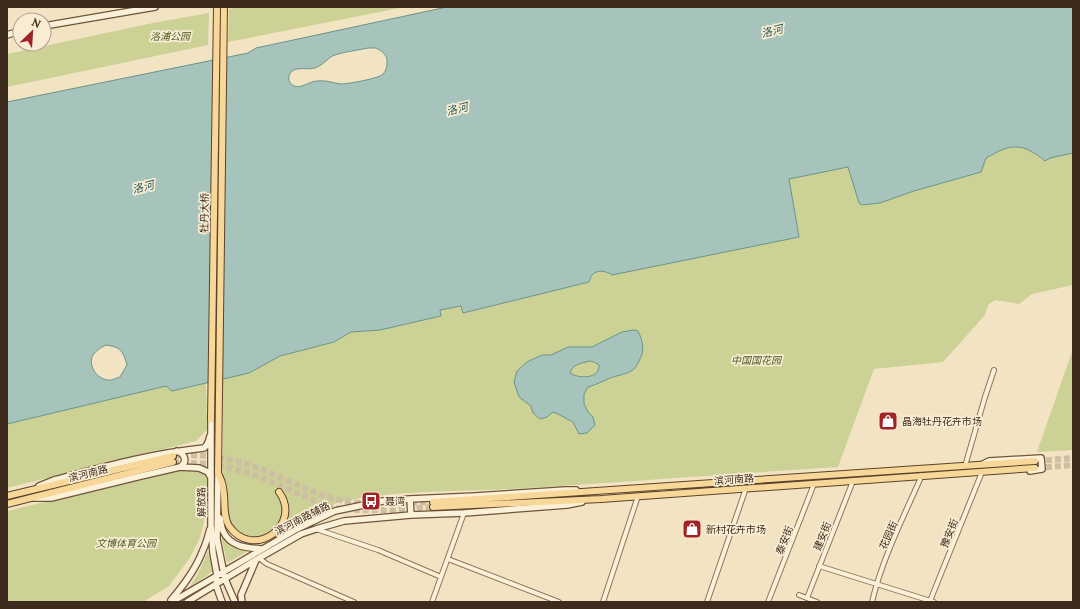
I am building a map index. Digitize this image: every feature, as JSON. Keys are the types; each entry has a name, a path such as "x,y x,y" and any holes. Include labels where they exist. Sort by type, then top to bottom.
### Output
{"main road":[{"path":"52,25 155,7"},
{"name":"牡丹大桥","path":"210,419 217,7"},
{"name":"牡丹大桥","path":"218,417 224,7"},
{"name":"解放路","path":"218,417 217,539 225,579 235,602"},
{"name":"解放路","path":"210,419 211,525 213,553 217,575 216,584"},
{"path":"174,456 204,448 210,436"},
{"path":"174,456 181,453 184,456 185,462 180,467"},
{"name":"滨河南路","path":"7,496 174,456"},
{"name":"滨河南路","path":"7,504 174,456"},
{"path":"965,466 981,468 989,461 1038,464"},
{"name":"滨河南路","path":"965,466 600,490 433,504 601,499 814,484 1038,464"},
{"path":"30,498 51,498 180,467 199,468 208,472 210,476"},
{"path":"218,473 223,488 225,516 229,526 234,532 244,539 254,541 264,539 278,530 286,511 286,504 279,492"},
{"path":"773,479 774,486"},
{"name":"滨河南路辅路","path":"171,602 297,529 334,511 383,501 566,490 600,490"},
{"path":"410,499 411,515"},
{"name":"滨河南路辅路","path":"187,602 301,534 344,521 567,505 601,499"},
{"path":"218,509 223,531 228,539 241,547 263,549"},
{"path":"171,602 191,575 203,551 211,525"},
{"path":"242,602 241,595 257,559"},
{"path":"216,584 222,602"}],"street":[{"path":"965,466 994,370"},
{"name":"豫安街","path":"932,601 981,468"},
{"name":"花园街","path":"872,602 876,584 922,475"},
{"name":"建安街","path":"807,598 853,480"},
{"name":"泰安街","path":"768,602 814,484"},
{"path":"707,602 746,488"},
{"path":"603,602 638,496"},
{"path":"432,602 464,513"},
{"path":"316,529 378,550 441,577"},
{"path":"257,559 354,602"},
{"path":"448,559 559,602"},
{"path":"819,566 932,601"},
{"path":"799,595 817,602"}],"green space":[{"path":"239,7 405,7 228,42 229,9"},
{"name":"洛浦公园","path":"209,13 208,45 7,87 7,54 16,52 52,52 52,44"},
{"name":"中国国花园","path":"1019,147 1035,153 1045,161 1050,158 1073,153 1073,285 1032,294 1019,304 995,300 988,305 985,315 943,362 874,369 838,467 512,489 383,495 341,502 316,511 277,535 285,524 289,508 288,502 282,490 277,493 283,507 282,517 270,532 262,536 253,537 244,535 236,530 230,522 228,513 227,484 223,471 223,379 249,373 280,356 334,342 351,332 362,332 441,316 440,310 461,306 463,313 589,282 598,271 608,271 799,237 789,179 848,167 859,203 880,203 914,191 981,172 986,158 1004,148"},
{"path":"1073,349 1073,450 1037,452"},
{"path":"206,383 207,430 196,441 7,488 7,424 166,386 172,391"},
{"name":"文博体育公园","path":"199,470 205,473 208,481 204,521 200,538 189,559 169,586 143,602 7,602 7,511 173,471"},
{"path":"221,536 234,547 250,550 227,563"},
{"path":"208,551 213,571 189,588 200,570"}],"water":[{"name":"洛河","path":"447,7 1073,7 1073,153 1050,158 1045,161 1026,149 1010,147 986,158 981,172 914,191 880,203 862,205 859,203 848,167 789,179 799,237 612,275 607,272 599,271 592,275 589,282 463,313 461,306 440,310 441,316 380,330 351,332 334,342 280,356 249,373 172,391 166,386 7,424 7,102 248,53 256,48","holes":["368,48 376,48 387,58 386,69 380,76 367,80 341,84 317,81 297,87 290,83 289,76 294,70 315,68 335,55","106,345 121,350 127,365 120,377 111,380 104,379 97,375 91,361 93,355"]},
{"path":"633,330 638,331 643,346 641,357 634,369 631,371 588,387 584,394 584,404 588,412 593,417 595,425 587,433 579,434 573,422 553,412 547,417 540,419 533,413 531,406 519,397 514,382 517,371 527,362 542,355 551,355 568,347 592,347 622,332","holes":["590,361 599,365 598,370 593,375 583,377 570,373 571,370 578,364"]}],"tunnel":[{"path":"173,456 197,455 232,460 266,471 327,497 352,502 367,503"},
{"path":"1037,461 1073,458"},
{"path":"173,462 214,464 245,472 334,508 394,510 433,507"},
{"path":"1037,468 1073,465"},
{"path":"384,503 433,502"}],"place":[{"name":"晶海牡丹花卉市场","path":"888,421"},
{"name":"聂湾","path":"371,501"},
{"name":"新村花卉市场","path":"692,529"}]}
